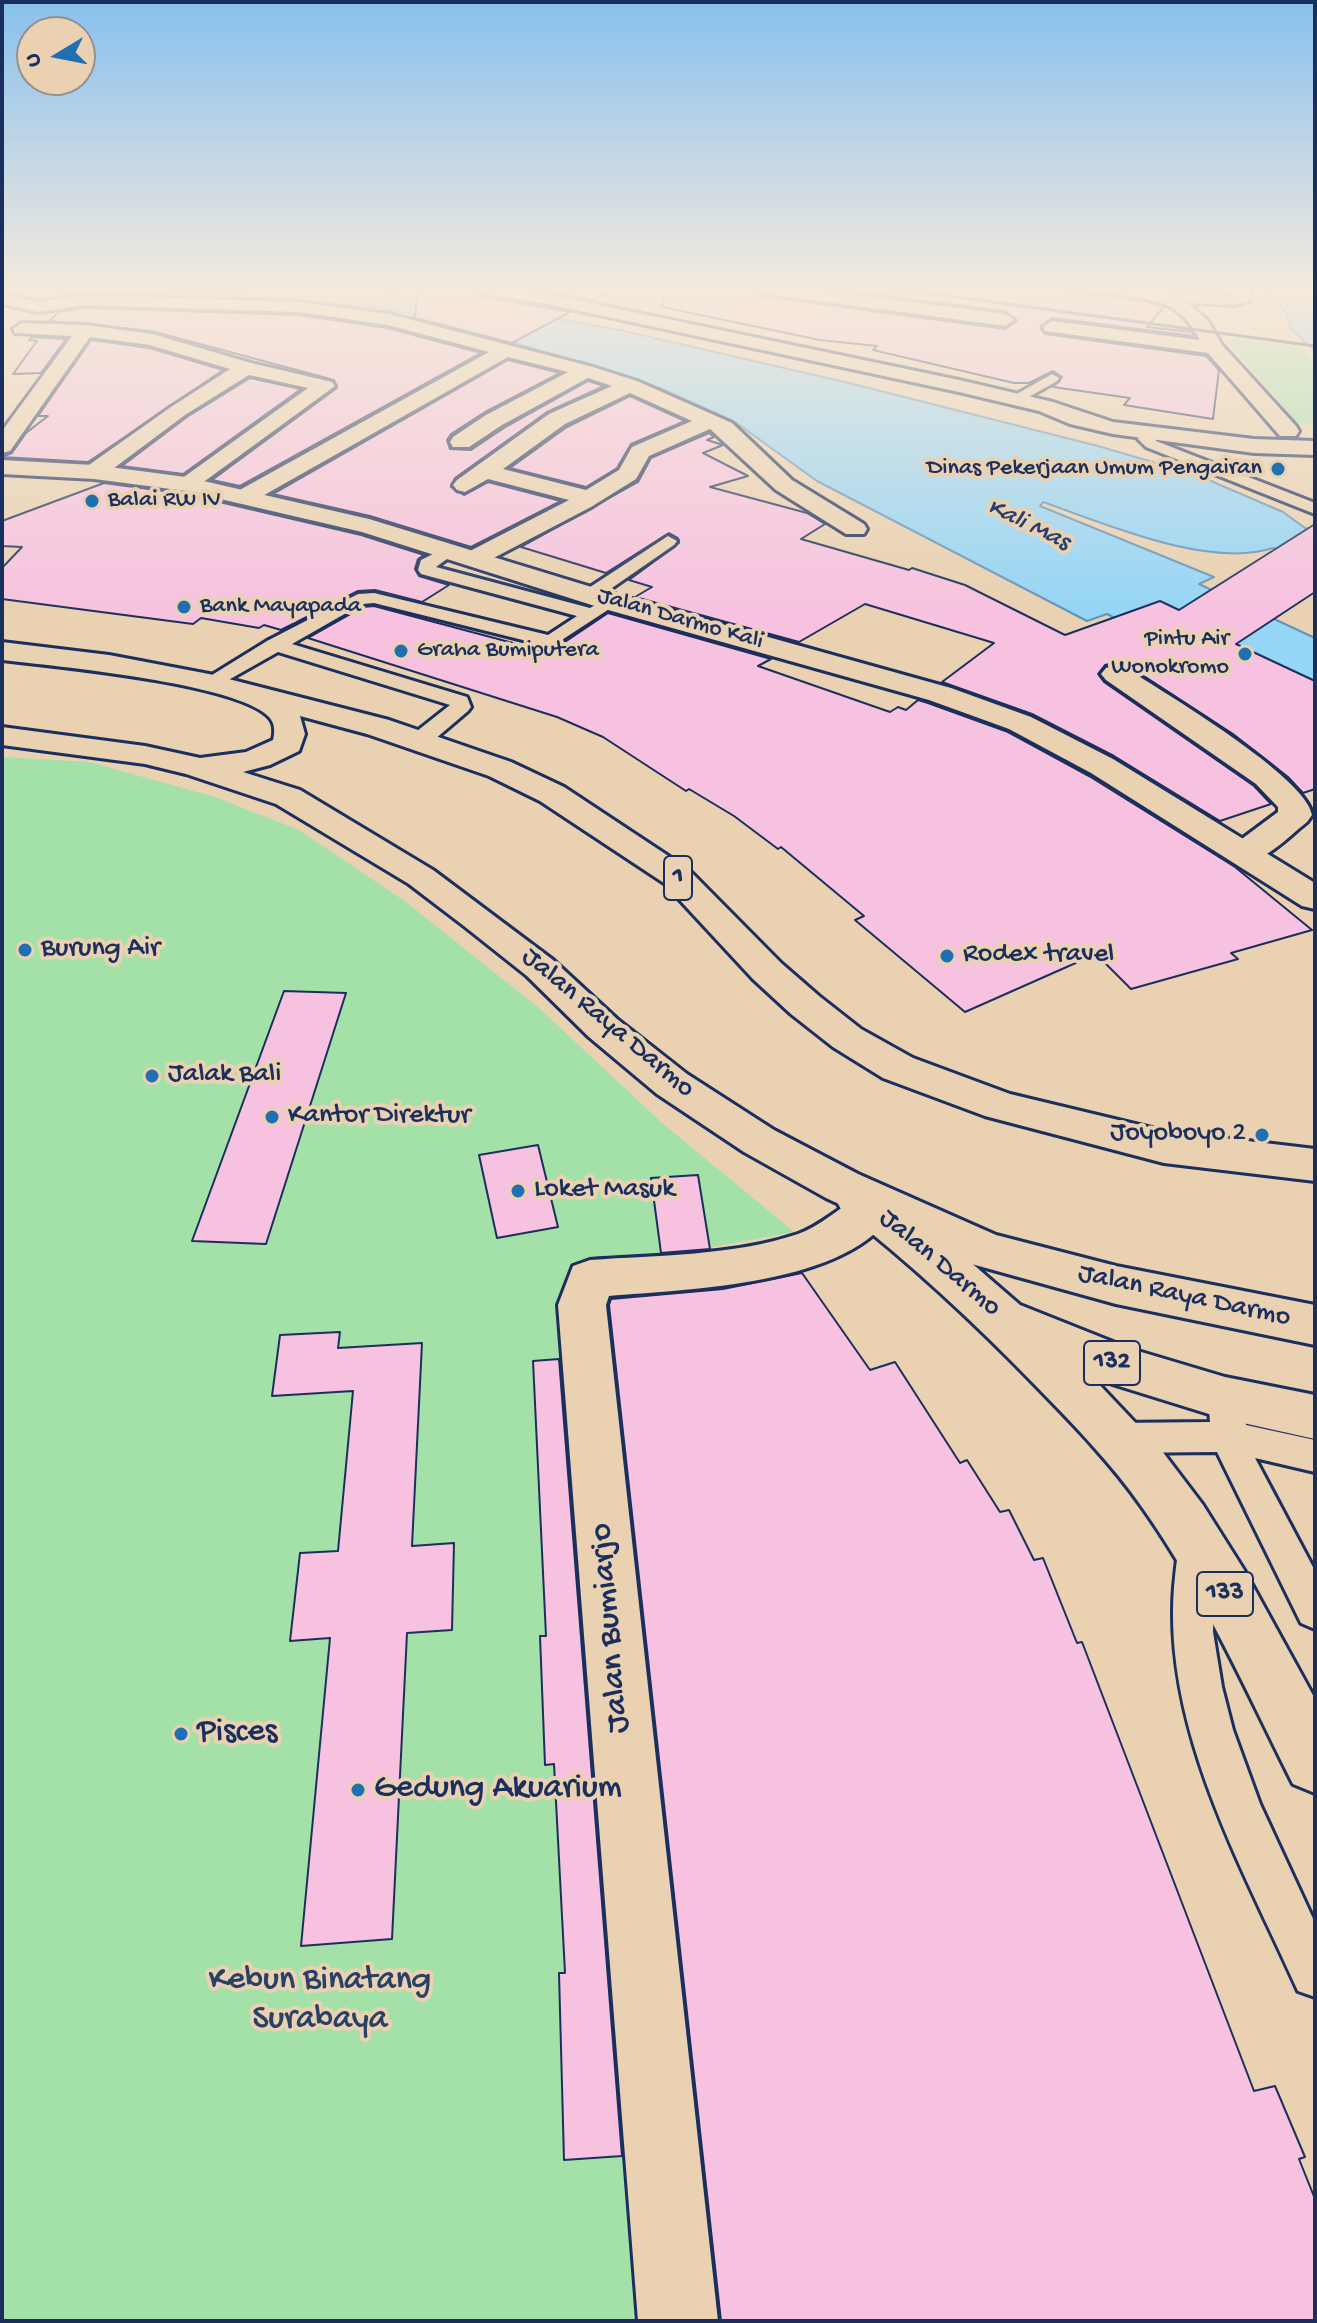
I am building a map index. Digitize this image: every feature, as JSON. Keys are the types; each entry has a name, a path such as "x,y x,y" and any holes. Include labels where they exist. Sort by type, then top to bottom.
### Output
{"main road":[{"path":"2,446 38,396"},
{"path":"94,472 201,396"},
{"path":"186,484 314,396"},
{"path":"244,497 423,396"},
{"path":"461,442 538,396"},
{"path":"465,485 557,419 606,396"},
{"path":"656,396 711,421 730,434 784,485 855,529"},
{"path":"1003,396 1046,406 1230,429 1315,430"},
{"path":"1257,396 1288,431"},
{"path":"1046,406 1094,424 1147,434 1200,452 1315,448"},
{"path":"462,555 589,498 633,470 640,452 711,421"},
{"name":"Jalan Darmo Kali","path":"2,467 94,472 186,484 369,526 462,555 598,604 940,694 1020,723 1102,766 1315,898"},
{"path":"485,471 589,498"},
{"name":"1","path":"2,651 109,664 209,683 420,740 500,769 552,794 676,876 767,971 805,1005 847,1038 898,1068 1000,1106 1164,1147 1315,1165"},
{"path":"1116,674 1267,777 1284,791 1294,805 1295,815 1243,854"},
{"path":"196,767 246,763 271,756 288,744 292,729 289,719 275,706 251,694"},
{"name":"Jalan Raya Darmo","path":"2,736 145,755 196,767 288,797 421,877 540,968 603,1028 672,1084 759,1141 857,1198 985,1250 1116,1285 1315,1325"},
{"name":"Jalan Darmo","path":"857,1198 922,1247 1003,1319 1118,1366 1227,1417 1315,1417"},
{"name":"Jalan Bumiarjo","path":"678,2321 582,1305 590,1279 748,1263 836,1238 857,1198"},
{"name":"133","path":"1003,1319 1117,1438 1160,1489 1196,1543 1315,1762"}],"lane":[{"path":"1015,399 1020,396"},
{"path":"1200,452 1315,509"},
{"path":"209,683 349,602 366,598 549,641 598,604 668,541"},
{"path":"462,555 427,564 427,570 598,604"},
{"path":"274,645 460,701 461,707 420,740"},
{"path":"1227,1417 1260,1509 1315,1610"},
{"path":"1117,1438 1227,1417 1315,1456"},
{"path":"1196,1543 1193,1640 1205,1710 1227,1780 1315,1974"}],"green space":[{"path":"1275,396 1315,396 1315,423 1297,423"},
{"name":"Kebun Binatang Surabaya","path":"2,757 89,762 215,797 299,830 406,902 539,1008 661,1122 794,1232 570,1273 663,2321 2,2321"}],"water":[{"name":"Kali Mas","path":"679,396 902,396 1098,446 1197,475 1283,512 1305,528 1315,531 1313,561 1273,548 1247,553 1219,553 1189,548 1127,532 1043,502 1040,506 1214,577 1199,584 1315,638 1315,720 1107,614 1087,621 817,481 735,422"}],"building":[{"path":"52,396 184,396 88,462 2,457 12,453 26,433 48,416 38,416"},
{"path":"220,396 291,396 183,474 122,466 187,417"},
{"path":"326,396 402,396 240,486 212,480"},
{"path":"444,396 515,396 485,412 451,434 447,440 450,449 471,450 560,396 581,396 547,412 455,478 451,487 464,495 488,482 561,501 471,547 370,516 273,494"},
{"path":"629,396 685,421 631,444 617,468 586,487 510,468 567,427"},
{"path":"1119,396 1216,396 1213,419 1124,405 1130,398"},
{"path":"709,433 714,437 707,440 723,445 703,453 748,476 710,487 807,513 825,524 801,539 965,585 1065,635 1160,601 1179,610 1315,524 1315,592 1236,644 1315,681 1315,789 1303,793 1288,777 1233,734 1127,665 1117,662 1105,665 1098,674 1104,682 1254,786 1271,804 1220,821 1114,756 1032,714 942,682 994,643 865,604 799,642 635,597 652,587 629,580 679,543 678,538 669,533 606,573 521,547 638,482 651,458"},
{"path":"104,483 185,494 361,535 424,555 418,559 415,569 419,576 449,585 422,602 375,590 358,591 281,630 264,625 259,628 201,618 193,624 2,599 2,568 22,547 2,546 2,521"},
{"path":"374,606 543,651 553,650 608,613 771,659 758,666 890,712 898,707 906,710 918,700 928,703 1008,732 1089,776 1235,867 1312,930 1231,953 1238,959 1131,989 1096,954 965,1012 855,920 864,916 781,847 778,849 734,816 689,789 686,791 603,737 557,717 308,638 363,607"},
{"name":"Kantor Direktur","path":"284,991 346,993 266,1244 192,1241"},
{"name":"Loket Masuk","path":"538,1145 558,1227 497,1238 479,1155"},
{"path":"698,1175 710,1249 661,1253 651,1178"},
{"path":"802,1273 870,1370 895,1362 960,1463 967,1460 1000,1512 1009,1510 1034,1560 1043,1558 1077,1643 1082,1642 1254,2091 1275,2086 1305,2157 1299,2159 1315,2199 1315,2321 721,2321 609,1305 611,1299 723,1289"},
{"name":"Gedung Akuarium","path":"340,1332 338,1348 422,1343 412,1546 454,1543 452,1630 407,1633 392,1939 301,1946 330,1638 290,1641 300,1553 338,1551 353,1391 272,1396 280,1335"},
{"path":"559,1359 622,2156 564,2160 559,1973 565,1973 554,1764 545,1765 540,1636 546,1636 533,1361"}],"place":[{"name":"Dinas Pekerjaan Umum Pengairan","path":"1278,469"},
{"name":"Balai RW IV","path":"92,501"},
{"name":"Bank Mayapada","path":"184,607"},
{"name":"Graha Bumiputera","path":"401,651"},
{"name":"Pintu Air Wonokromo","path":"1245,654"},
{"name":"Burung Air","path":"25,950"},
{"name":"Rodex travel","path":"947,956"},
{"name":"Jalak Bali","path":"152,1076"},
{"name":"Kantor Direktur","path":"272,1117"},
{"name":"Joyoboyo 2","path":"1262,1135"},
{"name":"Loket Masuk","path":"518,1191"},
{"name":"Pisces","path":"181,1734"},
{"name":"Gedung Akuarium","path":"358,1790"}]}
